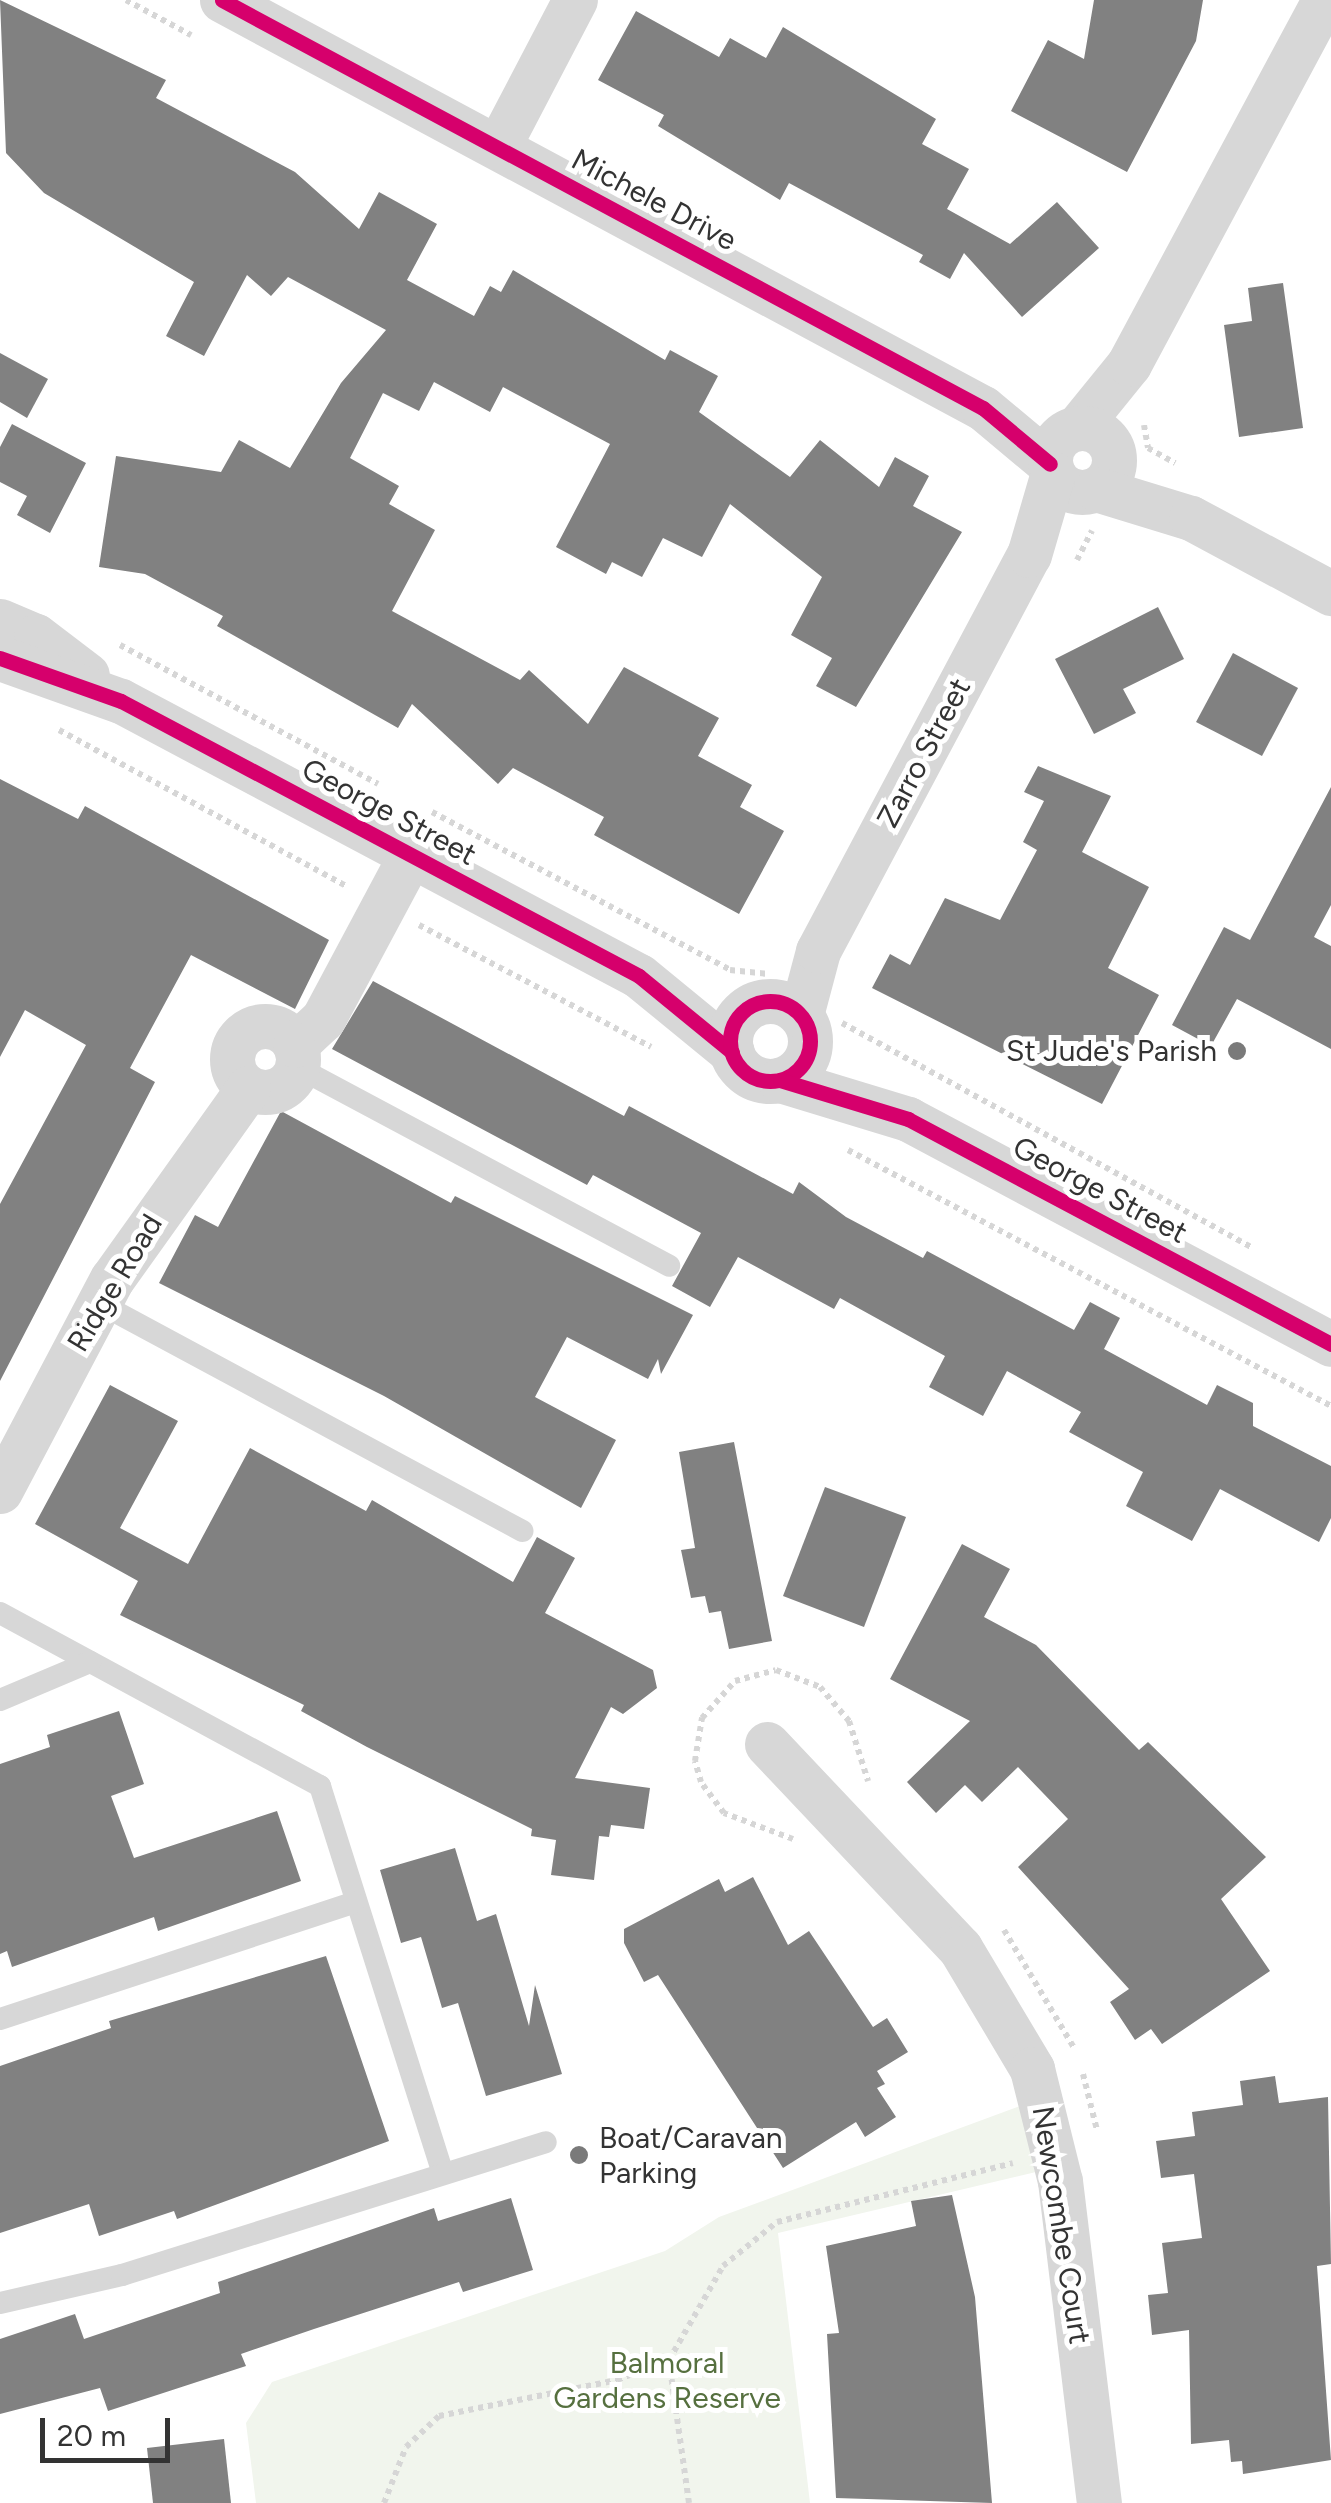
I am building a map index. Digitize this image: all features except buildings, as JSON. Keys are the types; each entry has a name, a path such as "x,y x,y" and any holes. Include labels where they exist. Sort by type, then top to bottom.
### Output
{"street":[{"name":"Michele Drive","path":"222,0 982,408 1088,456 1191,518 1331,593"},
{"path":"498,146 575,0"},
{"name":"Zarro Street","path":"791,1006 1029,555 1088,456 1129,364 1324,0"},
{"name":"George Street","path":"0,621 36,636 121,701"},
{"name":"George Street","path":"0,658 121,701 639,976 732,1052"},
{"path":"296,1056 324,1019 411,854"},
{"name":"George Street","path":"639,976 791,1006 908,1118"},
{"path":"791,1006 807,1058 780,1080 756,1078 732,1052 737,1018 791,1006"},
{"name":"Ridge Road","path":"0,1491 99,1303 248,1088 278,1090 296,1056"},
{"name":"George Street","path":"780,1080 908,1118 1331,1344"},
{"name":"Newcombe Court","path":"768,1744 960,1948 1032,2068 1060,2180 1099,2503"}],"lane":[{"path":"296,1056 669,1266"},
{"path":"99,1303 522,1532"},
{"path":"0,1613 312,1779 326,1796 353,1903 443,2173"},
{"path":"0,1700 90,1662"},
{"path":"0,2018 353,1903"},
{"path":"0,2303 122,2275 546,2142"}],"path":[{"path":"1088,456 1148,448 1185,468"},
{"path":"104,636 363,774 392,798"},
{"path":"416,808 449,818 791,1006 854,1035 1264,1254"},
{"path":"804,1846 724,1813 701,1782 694,1760 702,1718 735,1680 776,1670 820,1686 849,1722 874,1792"},
{"path":"993,1916 1055,2006 1085,2081 1098,2144"},
{"path":"1012,2148 1016,2182"},
{"path":"689,2503 668,2360 708,2284 776,2222 1014,2163"},
{"path":"384,2503 406,2447 439,2416 618,2380 668,2360"}],"green space":[{"name":"Balmoral Gardens Reserve","path":"1042,2098 1057,2167 778,2233 810,2503 256,2503 246,2423 272,2382 665,2251 719,2217"}],"cycle path":[{"path":"222,0 983,408 1050,464"},
{"path":"0,658 121,701 639,976 732,1052"},
{"path":"770,1001 785,1004 798,1013 807,1026 810,1041 807,1056 798,1069 785,1078 770,1081 755,1078 742,1069 733,1056 730,1041 733,1026 742,1013 755,1004 770,1001"},
{"path":"780,1080 908,1119 1331,1344"}],"place":[{"name":"St Jude's Parish","path":"1237,1051"},
{"name":"Boat/Caravan Parking","path":"579,2155"}]}
